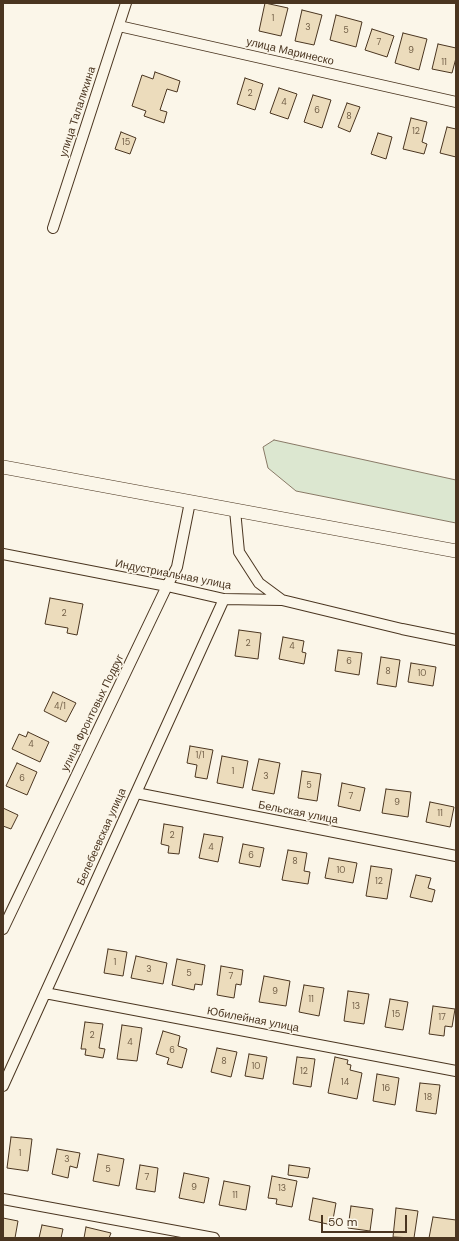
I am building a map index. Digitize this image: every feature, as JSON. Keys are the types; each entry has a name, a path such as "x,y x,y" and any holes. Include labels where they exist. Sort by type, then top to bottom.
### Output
{"street":[{"name":"улица Талалихина","path":"53,228 126,3"},
{"name":"улица Маринеско","path":"119,26 456,102"},
{"path":"3,467 456,551"},
{"name":"улица Фронтовых Подруг","path":"3,929 177,567 190,502"},
{"path":"235,510 239,552 259,583 282,600"},
{"name":"Индустриальная улица","path":"3,554 224,598 282,600 402,629 456,640"},
{"name":"Белебеевская улица","path":"3,1086 224,598"},
{"name":"Бельская улица","path":"136,793 456,856"},
{"name":"Юбилейная улица","path":"45,993 456,1071"},
{"path":"3,1199 214,1238"}],"green space":[{"path":"274,440 456,480 456,523 296,491 268,468 263,447"}],"building":[{"path":"265,3 288,8 281,36 259,31"},
{"path":"302,10 322,15 314,45 295,41"},
{"path":"336,15 362,22 356,47 330,40"},
{"path":"372,29 394,36 387,57 365,50"},
{"path":"403,33 427,39 419,70 395,63"},
{"path":"438,44 456,48 456,58 452,73 432,69"},
{"path":"155,72 180,81 177,92 167,89 160,110 167,112 164,123 144,116 146,111 132,106 142,75 153,79"},
{"path":"245,78 263,84 255,110 237,104"},
{"path":"279,88 297,94 288,119 270,113"},
{"path":"313,95 331,100 322,128 304,122"},
{"path":"347,103 360,107 350,132 338,127"},
{"path":"411,118 427,122 422,142 427,144 424,154 403,149"},
{"path":"447,127 456,129 456,157 440,153"},
{"path":"121,132 136,138 130,154 115,149"},
{"path":"378,133 392,137 386,159 371,154"},
{"path":"50,598 83,604 77,635 67,633 68,628 45,624"},
{"path":"239,630 261,633 258,659 235,656"},
{"path":"283,637 304,641 302,652 306,653 304,664 279,659"},
{"path":"338,650 362,653 359,675 335,671"},
{"path":"381,657 400,660 396,687 377,684"},
{"path":"411,663 436,667 433,686 408,682"},
{"path":"53,692 76,703 66,722 44,711"},
{"path":"28,732 49,742 40,762 12,749 19,734 26,737"},
{"path":"190,746 213,750 207,779 195,777 197,765 187,763"},
{"path":"222,756 248,761 243,788 217,783"},
{"path":"259,759 280,763 274,794 252,790"},
{"path":"17,763 37,772 27,795 6,786"},
{"path":"302,771 321,774 317,801 298,798"},
{"path":"342,783 365,788 360,811 338,806"},
{"path":"386,789 411,792 408,817 382,813"},
{"path":"430,802 454,807 450,827 426,822"},
{"path":"3,808 18,815 11,829 3,826"},
{"path":"164,824 183,827 179,854 168,853 169,846 161,844"},
{"path":"204,834 223,837 218,862 199,858"},
{"path":"243,844 264,848 260,867 239,863"},
{"path":"288,850 307,853 304,871 310,872 308,884 282,880"},
{"path":"329,858 357,863 353,883 325,878"},
{"path":"371,866 392,869 387,899 366,896"},
{"path":"416,875 431,878 428,888 435,890 432,902 410,897"},
{"path":"108,949 127,952 123,976 104,973"},
{"path":"136,956 167,963 163,984 131,978"},
{"path":"177,959 205,965 202,985 195,984 194,990 172,985"},
{"path":"221,966 243,970 241,985 236,984 234,998 217,995"},
{"path":"264,976 290,981 286,1006 259,1002"},
{"path":"304,985 324,988 319,1016 299,1012"},
{"path":"348,991 369,994 364,1024 344,1021"},
{"path":"390,999 408,1002 403,1030 385,1027"},
{"path":"433,1006 455,1009 452,1027 445,1026 444,1036 429,1034"},
{"path":"85,1022 103,1024 99,1048 105,1049 103,1058 85,1055 86,1049 81,1049"},
{"path":"122,1025 142,1028 137,1061 117,1059"},
{"path":"163,1031 180,1036 178,1046 187,1049 182,1068 167,1064 169,1058 156,1054"},
{"path":"217,1048 237,1052 231,1077 211,1072"},
{"path":"249,1054 267,1057 263,1079 245,1076"},
{"path":"297,1057 315,1059 311,1087 293,1084"},
{"path":"335,1057 348,1060 347,1064 351,1065 350,1070 362,1073 357,1099 328,1093"},
{"path":"377,1074 399,1078 395,1105 373,1101"},
{"path":"420,1083 440,1085 436,1114 416,1111"},
{"path":"11,1137 32,1139 28,1171 7,1168"},
{"path":"57,1149 80,1153 77,1168 70,1166 68,1178 52,1174"},
{"path":"98,1154 124,1159 119,1186 93,1181"},
{"path":"140,1165 158,1168 155,1192 136,1189"},
{"path":"289,1165 310,1168 308,1178 288,1175"},
{"path":"184,1173 209,1178 204,1203 179,1198"},
{"path":"272,1176 297,1181 292,1207 276,1204 277,1199 268,1198"},
{"path":"224,1181 250,1186 246,1210 219,1205"},
{"path":"313,1198 336,1203 332,1225 309,1220"},
{"path":"351,1206 373,1209 370,1231 348,1228"},
{"path":"396,1208 418,1211 414,1238 393,1237"},
{"path":"433,1217 456,1220 456,1238 429,1238"},
{"path":"3,1218 18,1221 15,1238 3,1238"},
{"path":"42,1225 63,1229 61,1238 39,1238"},
{"path":"86,1227 111,1233 109,1238 84,1238"}]}
